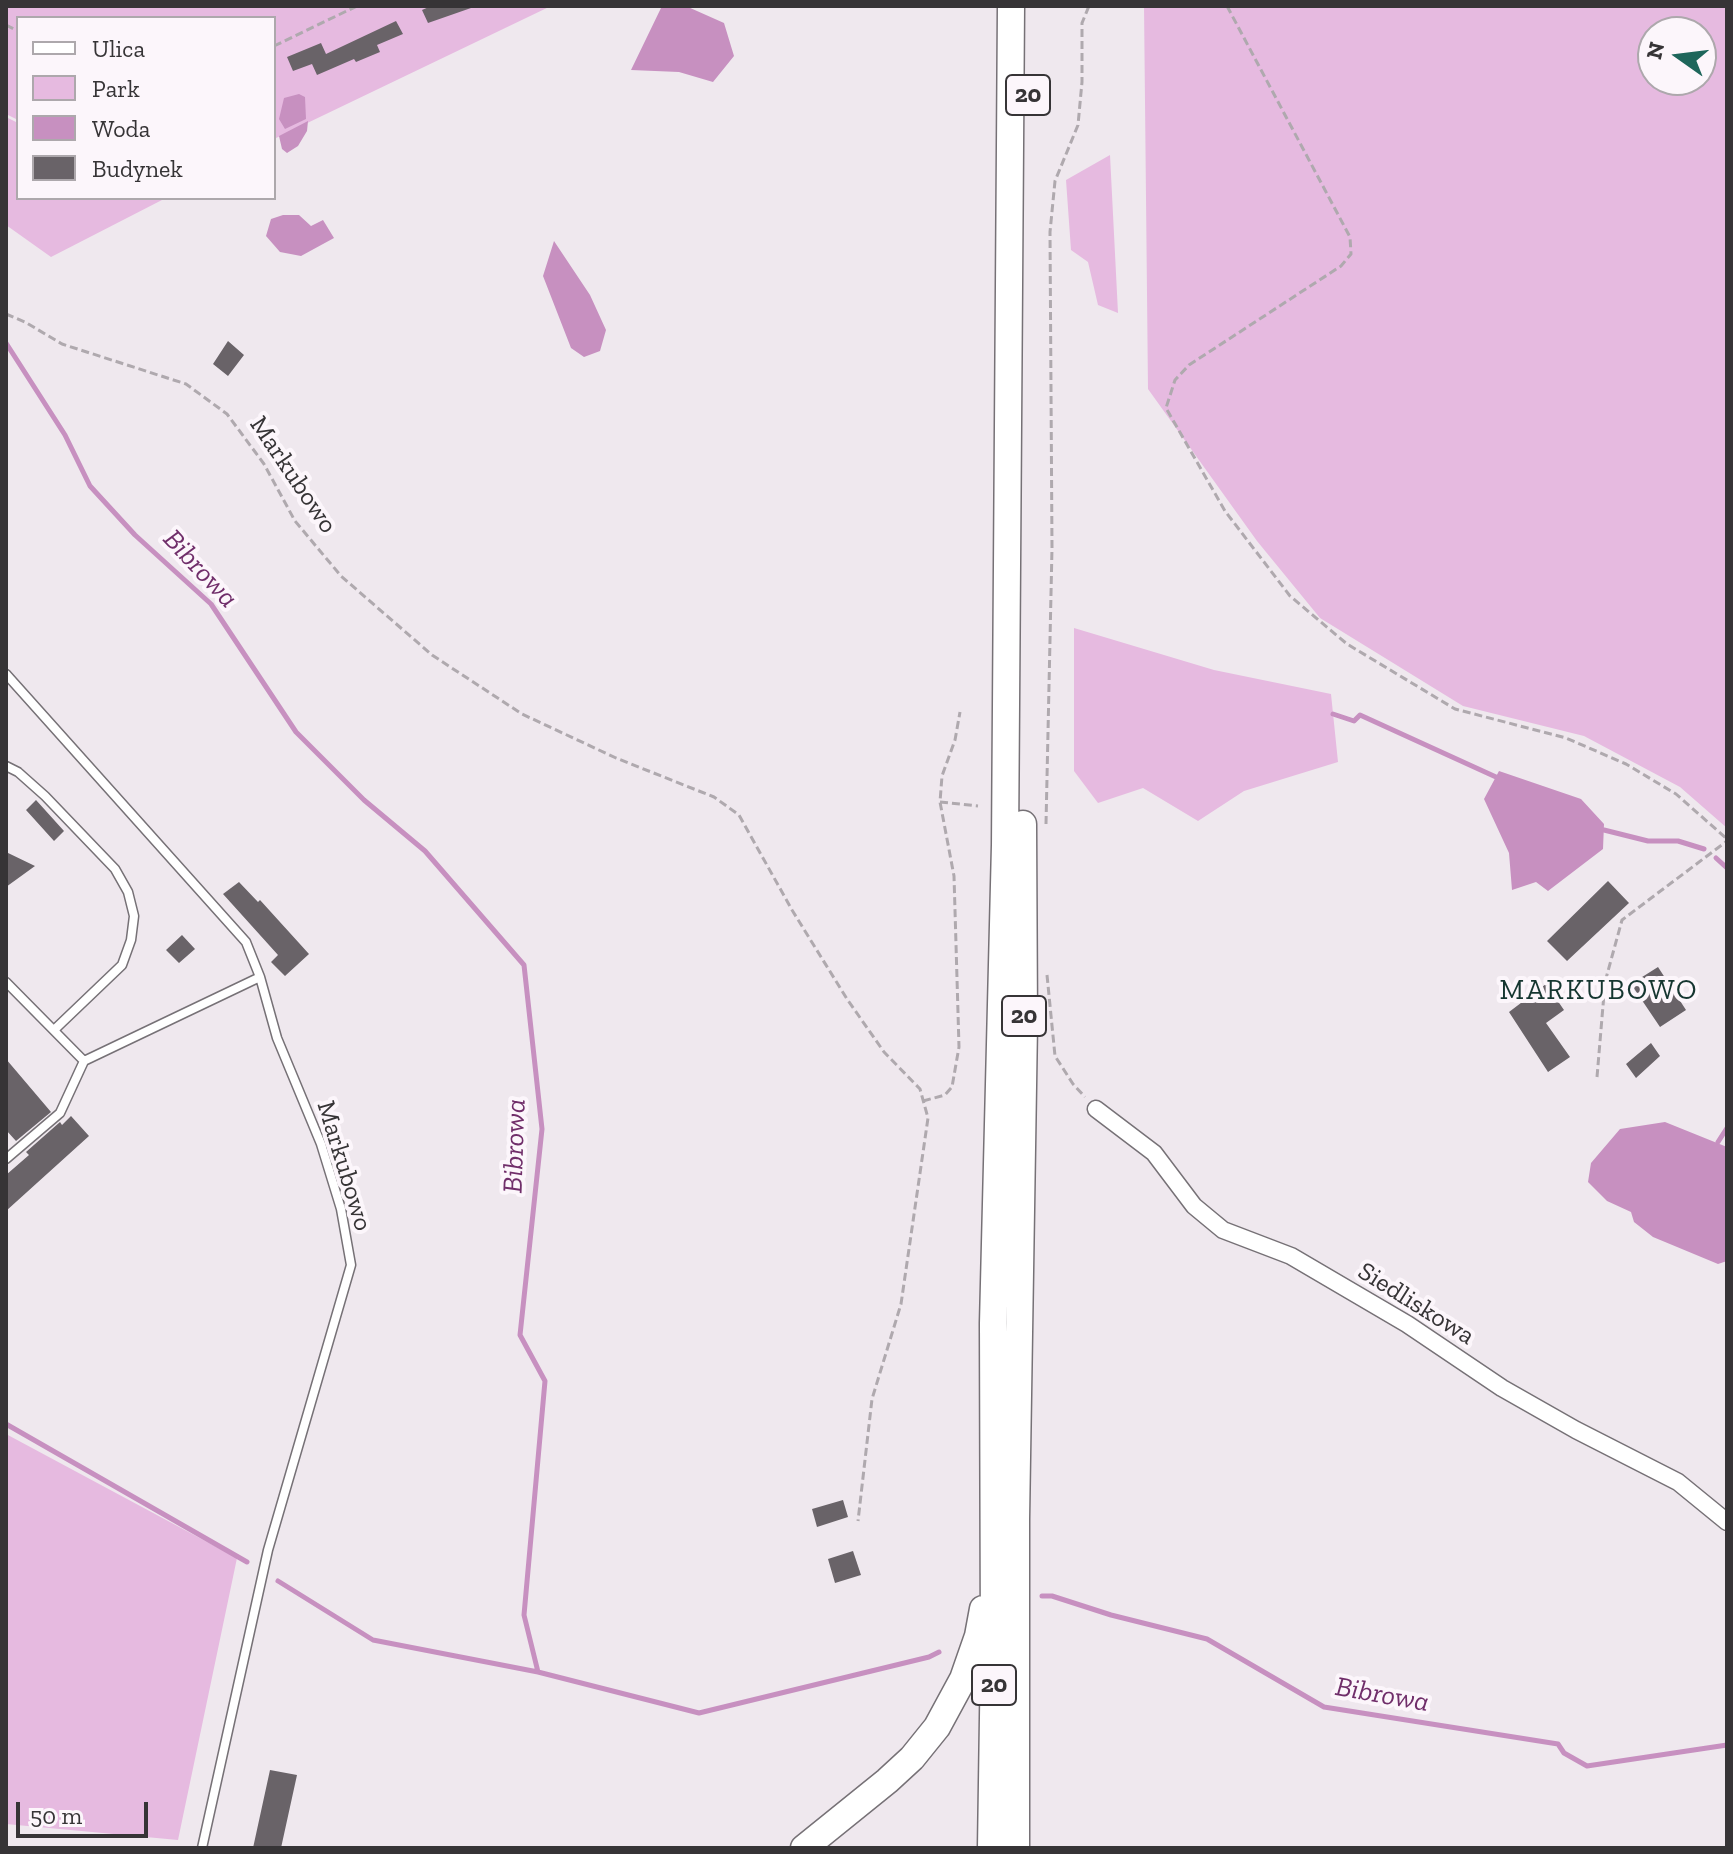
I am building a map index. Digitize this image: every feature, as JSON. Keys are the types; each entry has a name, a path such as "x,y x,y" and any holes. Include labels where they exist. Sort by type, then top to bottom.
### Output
{"main road":[{"name":"20","path":"991,1848 993,1323 1005,802 1011,6"},
{"name":"20","path":"1016,1848 1029,6"},
{"path":"804,1848 912,1758 947,1710 963,1679 978,1636 986,1591 992,1521"}],"street":[{"name":"Siedliskowa","path":"1096,1109 1154,1153 1194,1206 1223,1230 1304,1263 1407,1324 1502,1388 1678,1482 1727,1522"}],"lane":[{"name":"Markubowo","path":"6,674 246,942 260,977 277,1038 321,1144 341,1209 351,1265 268,1550 202,1848"},
{"path":"6,766 18,772 45,796 115,869 128,892 134,916 131,940 122,965 54,1030"},
{"path":"6,1159 60,1113 84,1061 260,977"},
{"path":"6,982 84,1061"}],"path":[{"path":"276,45 357,6"},
{"path":"1046,831 1052,548 1050,232 1055,181 1078,125 1082,23 1089,6"},
{"path":"1227,6 1350,237 1351,254 1341,266 1189,365 1175,380 1166,408 1225,511 1290,596 1347,644 1455,709 1566,738 1626,764 1676,794 1727,840 1622,920 1605,982 1597,1077"},
{"name":"Markubowo","path":"6,314 62,344 186,384 227,414 264,464 295,521 341,576 432,655 522,714 616,758 714,797 739,815 847,999 884,1052 920,1089 923,1101"},
{"path":"858,1521 872,1399 901,1304 928,1118 923,1101 945,1095 952,1087 959,1047 954,876 940,802 942,776 955,740 960,712"},
{"path":"940,802 978,806"},
{"path":"1046,968 1055,1056 1073,1084 1096,1109"}],"green space":[{"path":"6,6 551,6 276,138 276,16 16,16 16,119 6,114"},
{"path":"1144,6 1727,6 1727,828 1680,787 1584,736 1463,706 1320,618 1257,541 1148,389"},
{"path":"6,117 16,122 16,200 162,200 51,257 6,225"},
{"path":"1110,155 1118,313 1098,305 1088,262 1071,250 1066,180"},
{"path":"1074,628 1214,670 1331,694 1338,762 1244,791 1198,821 1143,788 1098,803 1074,771"},
{"path":"6,1434 237,1558 178,1840 6,1824"}],"water":[{"path":"688,7 724,23 734,56 713,82 679,72 631,70 661,8"},
{"path":"299,94 305,97 306,119 285,129 279,119 284,98"},
{"path":"308,121 307,131 298,146 287,153 282,149 279,136"},
{"path":"299,215 311,226 323,220 334,238 301,256 280,252 266,236 271,219"},
{"path":"554,241 590,295 606,330 600,351 584,357 571,348 543,276"},
{"path":"1499,771 1581,799 1604,824 1603,849 1548,891 1536,882 1512,890 1509,853 1484,799"},
{"path":"1665,1122 1727,1147 1727,1261 1718,1264 1653,1237 1634,1222 1631,1212 1607,1201 1588,1182 1591,1163 1620,1129"}],"building":[{"path":"431,6 471,8 428,23 422,10"},
{"path":"396,21 403,34 377,45 380,52 317,75 312,64 293,71 287,57 321,43 326,54"},
{"path":"228,341 244,355 228,376 213,364"},
{"path":"36,800 64,831 54,841 26,810"},
{"path":"6,852 35,866 6,887"},
{"path":"1608,881 1629,903 1567,961 1547,941"},
{"path":"239,882 258,902 260,900 309,954 285,976 271,962 278,955 223,894"},
{"path":"182,935 195,949 179,963 166,950"},
{"path":"1658,967 1686,1010 1660,1027 1631,984"},
{"path":"1546,984 1564,1010 1546,1023 1570,1057 1548,1072 1509,1012"},
{"path":"1651,1043 1660,1056 1636,1078 1626,1064"},
{"path":"6,1059 51,1112 16,1141 6,1130"},
{"path":"71,1116 89,1136 6,1211 6,1175 29,1155 26,1152"},
{"path":"843,1500 848,1517 817,1527 812,1509"},
{"path":"853,1551 861,1575 835,1583 828,1559"},
{"path":"270,1770 297,1775 281,1848 253,1848"}],"waterway":[{"name":"Bibrowa","path":"6,343 65,435 90,486 135,535 211,604 296,732 364,800 425,851 524,965 542,1129 520,1335 545,1381 524,1615 538,1672"},
{"path":"1333,714 1354,721 1360,715 1496,777"},
{"path":"1604,830 1648,841 1678,841 1704,849"},
{"path":"1716,858 1727,868"},
{"path":"1718,1142 1727,1128"},
{"path":"6,1424 247,1562"},
{"name":"Bibrowa","path":"278,1581 373,1640 538,1672 699,1713 939,1652"},
{"name":"Bibrowa","path":"1042,1596 1052,1596 1111,1615 1207,1639 1324,1707 1558,1744 1564,1753 1587,1766 1727,1745"}],"district":[{"name":"MARKUBOWO","path":"1599,991"}]}
